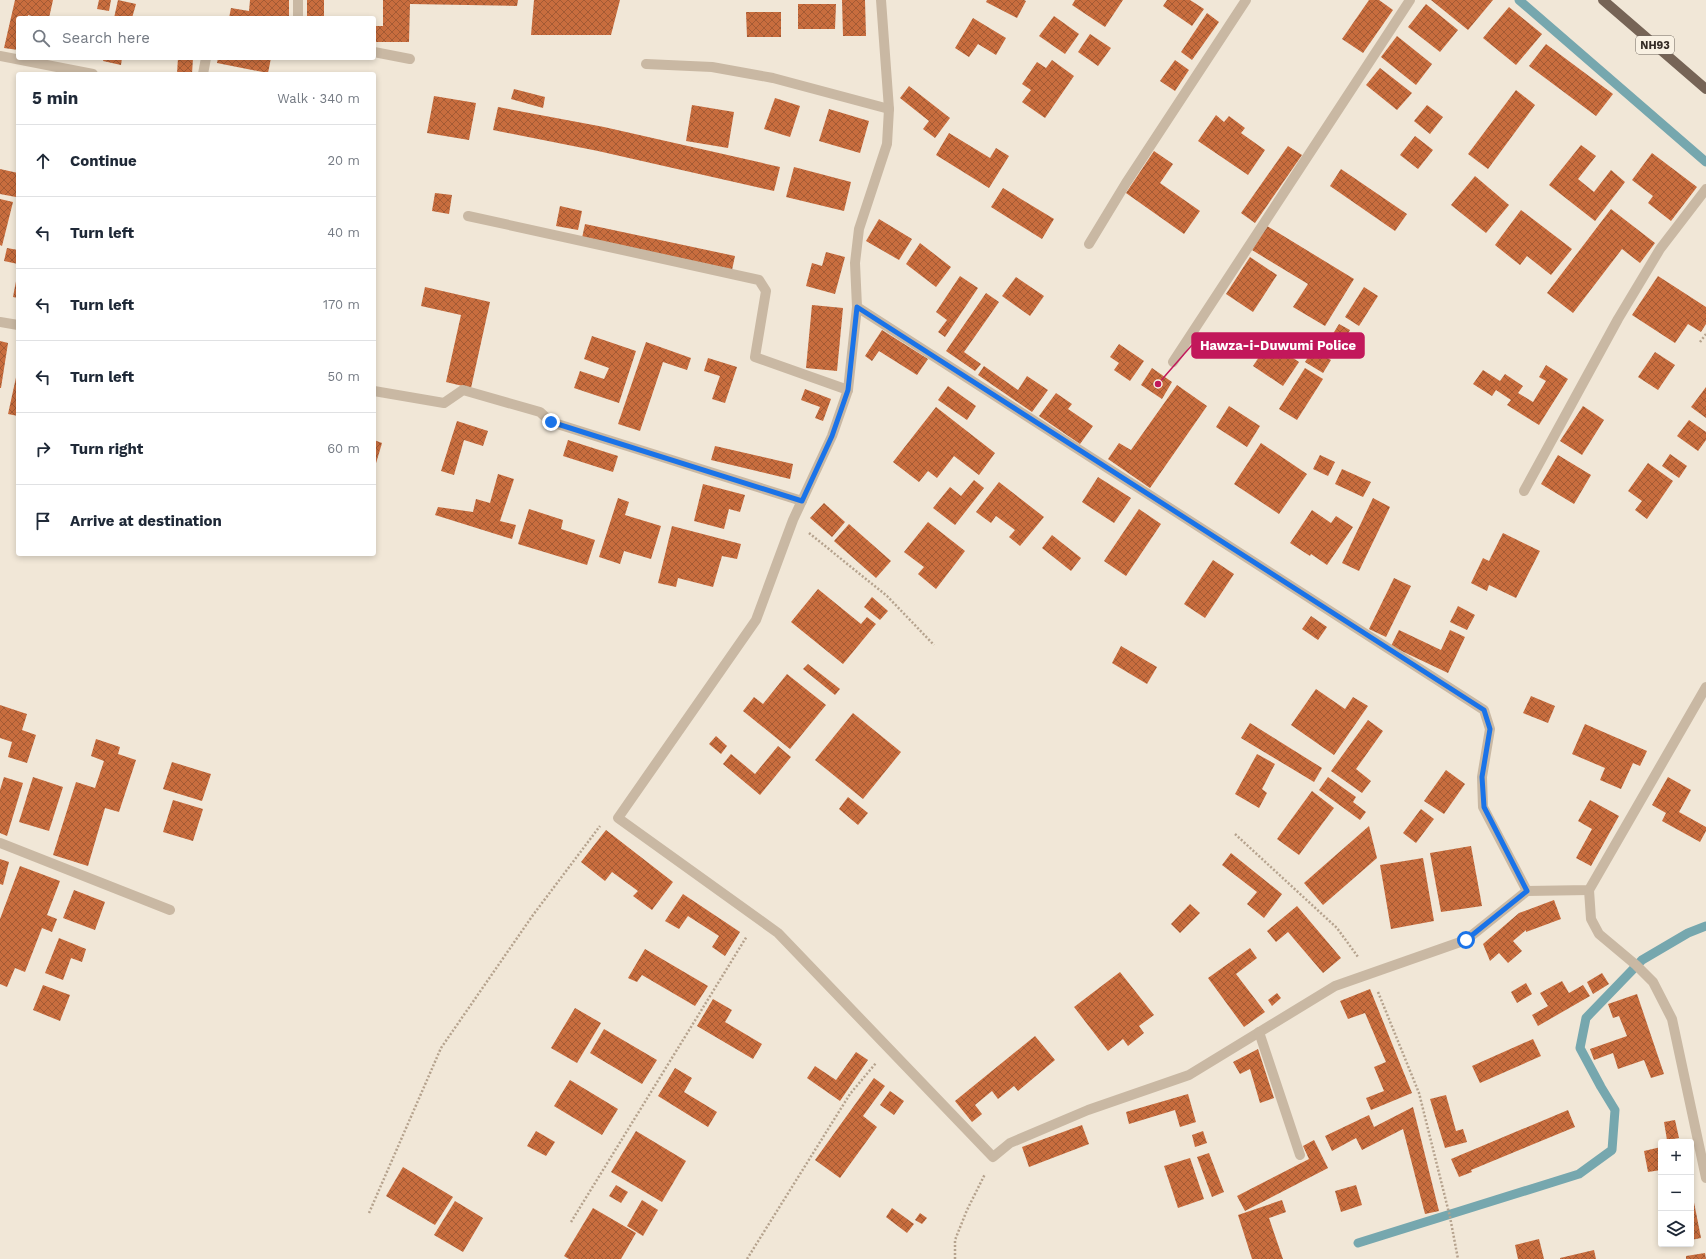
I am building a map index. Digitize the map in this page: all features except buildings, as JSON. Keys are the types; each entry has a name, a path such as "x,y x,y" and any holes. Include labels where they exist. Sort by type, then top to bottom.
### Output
{"main road":[{"name":"NH93","path":"1603,0 1706,89"}],"street":[{"path":"298,0 298,16"},
{"path":"881,0 889,108 887,144 859,229 855,263 857,307 848,390 832,436 793,520 756,620 618,818 778,932 993,1157 1010,1143 1088,1110 1189,1075 1335,986 1466,940 1527,891 1589,890"},
{"path":"1089,244 1126,183 1246,0"},
{"path":"1173,362 1410,0"},
{"path":"376,52 410,59"},
{"path":"0,56 16,59"},
{"path":"21,60 83,72"},
{"path":"203,72 206,60"},
{"path":"646,64 712,67 773,78 889,108"},
{"path":"1524,491 1618,319 1660,249 1706,189"},
{"path":"468,216 759,280 766,292 755,357 848,390"},
{"path":"857,307 1484,710 1490,729 1482,777 1484,807 1527,891"},
{"path":"0,322 16,325"},
{"path":"376,391 444,403 463,390 540,412 551,422 802,501"},
{"path":"1706,687 1589,890 1591,919 1599,934 1636,965 1653,982 1672,1019 1706,1178"},
{"path":"0,843 170,910"},
{"path":"1259,1032 1300,1155"}],"path":[{"path":"1700,342 1706,334"},
{"path":"793,520 887,596 934,645"},
{"path":"369,1213 441,1048 533,915 605,820 618,818"},
{"path":"1235,834 1337,928 1370,973 1419,1093 1450,1217 1458,1259"},
{"path":"571,1222 758,918"},
{"path":"747,1259 850,1094 890,1048"},
{"path":"955,1259 955,1240 967,1210 993,1157"}],"waterway":[{"path":"1519,0 1706,162"},
{"path":"1358,1243 1579,1174 1612,1150 1615,1110 1580,1048 1586,1018 1642,960 1688,933 1706,926"}],"place":[{"name":"Hawza-i-Duwumi Police","path":"1158,384"}],"route":[{"path":"551,422 802,501 832,436 848,390 857,307 1484,710 1490,729 1482,777 1484,807 1527,891 1466,940"}]}
